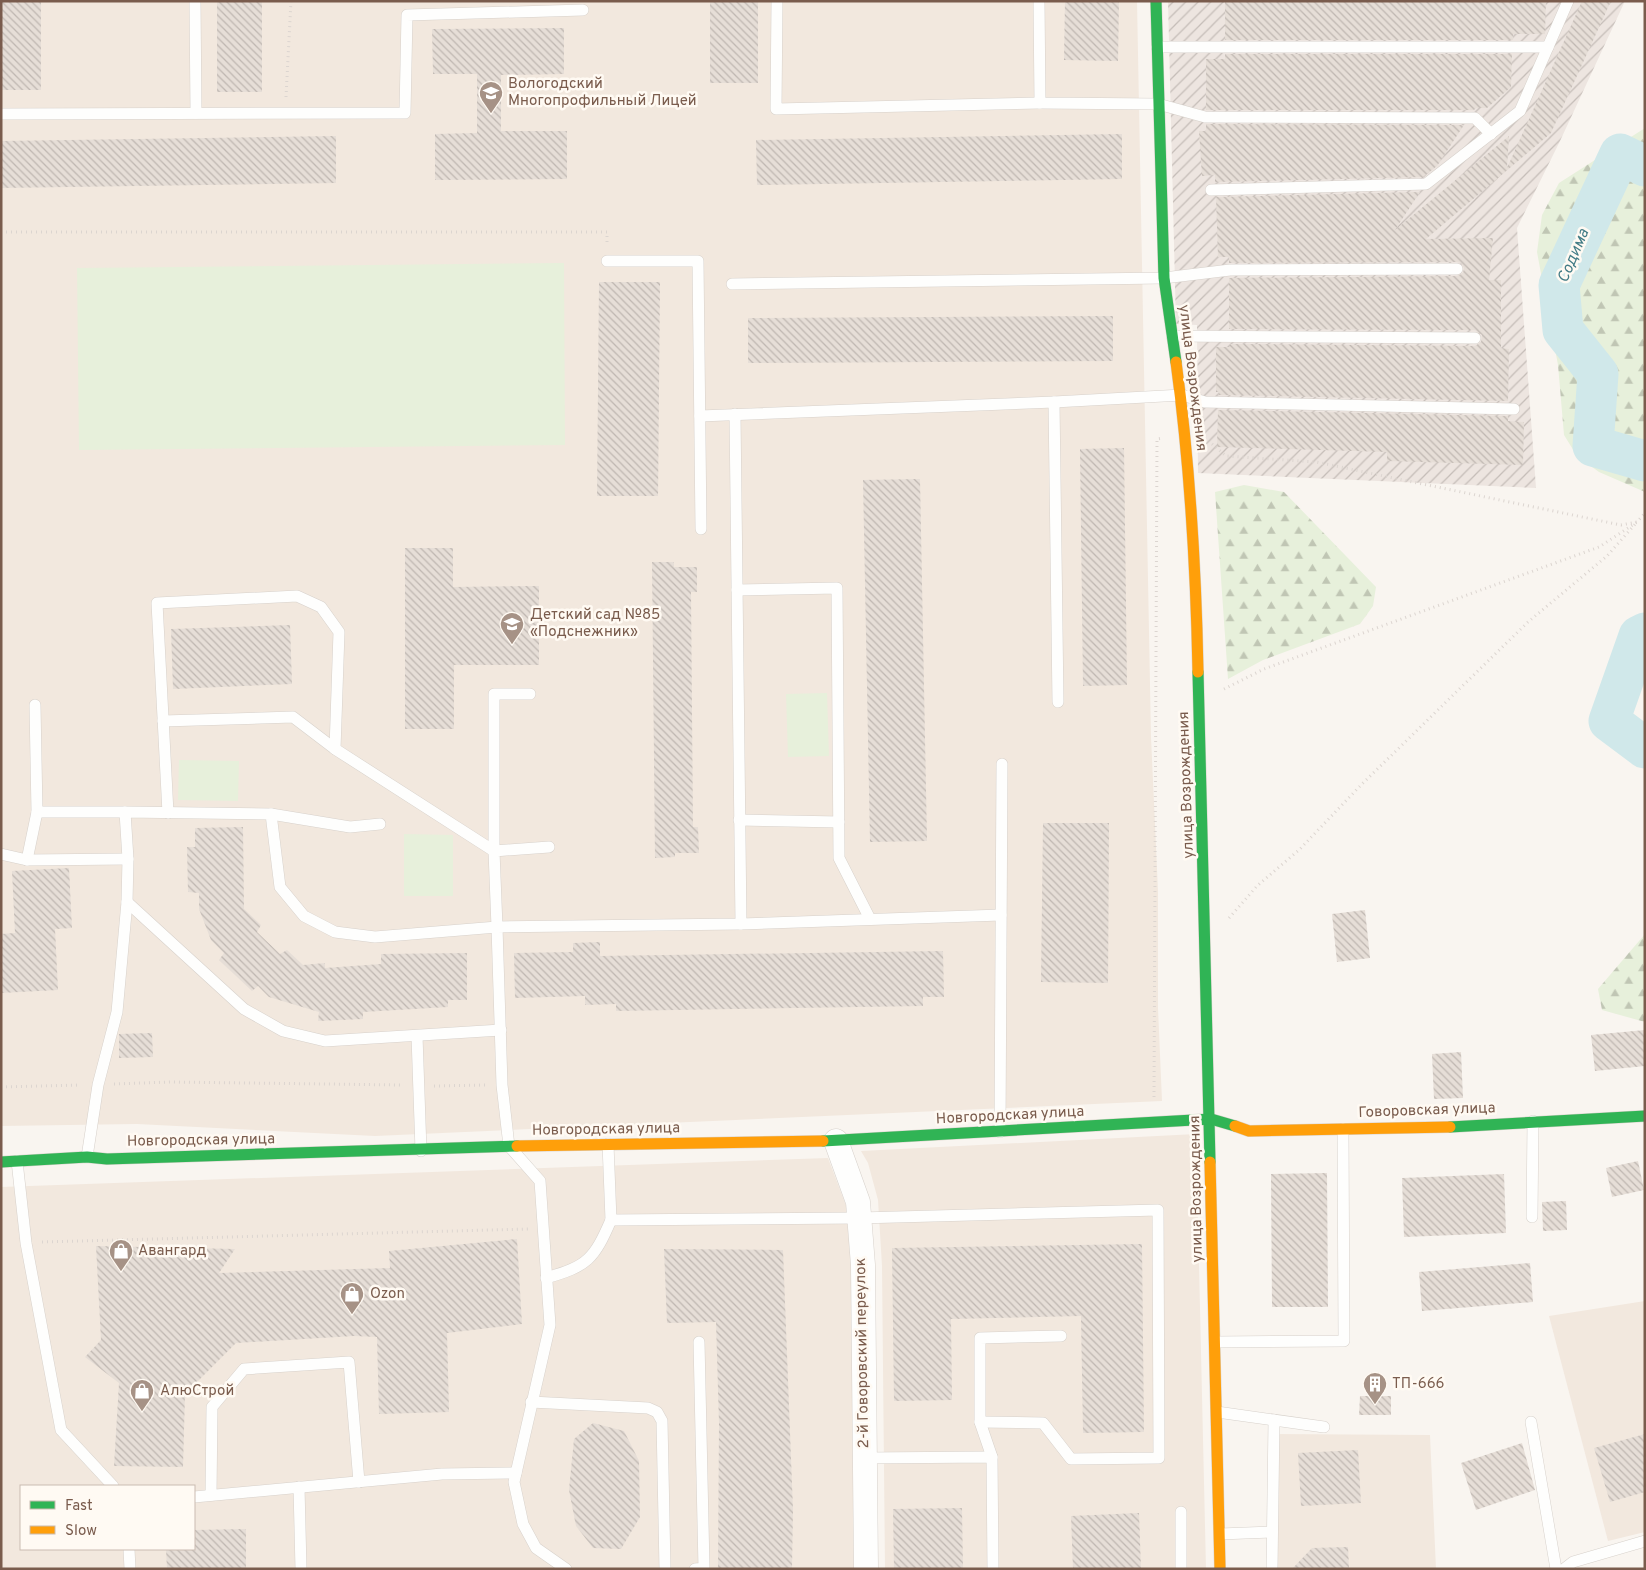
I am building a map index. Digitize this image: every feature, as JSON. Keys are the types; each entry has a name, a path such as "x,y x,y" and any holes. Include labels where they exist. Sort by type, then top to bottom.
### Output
{"street":[{"name":"улица Возрождения","path":"1156,1 1164,278 1182,395 1196,581 1211,1119 1220,1569"},
{"name":"Говоровская улица","path":"1211,1119 1249,1131 1406,1129 1645,1116"},
{"name":"Новгородская улица","path":"1,1162 87,1157 107,1159 509,1146 836,1141 1211,1119"},
{"name":"2-й Говоровский переулок","path":"836,1141 858,1202 863,1265 866,1569"}],"lane":[{"path":"195,1 196,113"},
{"path":"777,1 776,109 1040,103 1158,104 1205,117 1475,118 1491,134"},
{"path":"1038,1 1040,103"},
{"path":"1211,190 1426,184 1520,111 1568,1"},
{"path":"1,114 405,112 407,15 583,10"},
{"path":"1157,47 1548,47"},
{"path":"607,261 698,261 701,529"},
{"path":"732,284 1164,278 1230,270 1457,269"},
{"path":"1172,336 1476,338"},
{"path":"700,416 1182,395 1205,402 1514,409"},
{"path":"1054,402 1058,702"},
{"path":"735,414 741,924"},
{"path":"736,590 837,588 839,858 870,919"},
{"path":"168,813 157,603 297,596 321,606 339,632 335,749"},
{"path":"530,694 494,694 494,850 502,1085 509,1146 540,1181 550,1324 514,1482 523,1524 536,1548 566,1569"},
{"path":"27,860 37,812 35,705"},
{"path":"163,721 293,717 335,749 494,850 549,847"},
{"path":"1000,1132 1002,764"},
{"path":"37,812 271,814 350,828 380,824"},
{"path":"87,1157 98,1085 117,1012 127,902 128,859 124,812"},
{"path":"271,814 280,886 304,916 335,932 375,937 498,927 741,924 870,919 943,919 1001,915"},
{"path":"739,820 839,822"},
{"path":"1,854 27,860 128,859"},
{"path":"127,902 244,1009 283,1031 325,1042 501,1030"},
{"path":"417,1036 421,1150"},
{"path":"1532,1217 1533,1121"},
{"path":"1216,1342 1344,1341 1343,1129"},
{"path":"546,1278 574,1270 597,1251 611,1220 608,1144"},
{"path":"17,1161 26,1243 61,1430 112,1485"},
{"path":"611,1220 859,1218 1158,1210 1159,1458 1071,1459 1043,1423 980,1422"},
{"path":"993,1569 992,1457 980,1422 980,1338 1061,1336"},
{"path":"695,1569 703,1568 698,1342"},
{"path":"211,1495 212,1407 244,1370 349,1362 359,1482"},
{"path":"531,1402 648,1408 657,1412 662,1421 665,1569"},
{"path":"1218,1412 1324,1428"},
{"path":"1272,1569 1274,1420"},
{"path":"1531,1422 1556,1569"},
{"path":"864,1458 992,1457"},
{"path":"195,1497 442,1474 516,1473"},
{"path":"299,1487 301,1569"},
{"path":"1181,1512 1181,1569"},
{"path":"1220,1534 1272,1532"},
{"path":"1564,1569 1573,1562 1645,1541"},
{"path":"129,1550 130,1569"}],"path":[{"path":"285,113 291,1"},
{"path":"1,232 607,232 607,261"},
{"path":"1186,437 1206,438 1226,456 1316,462 1621,525 1638,522"},
{"path":"1154,1123 1157,439"},
{"path":"1206,943 1257,886 1300,850 1361,785 1528,622 1607,556 1645,513"},
{"path":"1199,702 1264,669 1599,547 1638,522"},
{"path":"1,1087 170,1082 419,1086 502,1085"},
{"path":"26,1243 92,1239 543,1228"}],"shaded area":[{"path":"1,1 1137,1 1151,737 1158,891 1158,1008 1162,1101 375,1136 137,1124 1,1126"},
{"path":"1168,1 1625,1 1517,228 1536,488 1198,473 1197,325 1176,324"},
{"path":"1196,1134 1206,1569 885,1569 882,1266 878,1200 868,1163 861,1151"},
{"path":"828,1158 848,1211 852,1268 860,1569 1,1569 1,1187"},
{"path":"1645,1301 1645,1532 1608,1541 1549,1316"},
{"path":"1272,1434 1430,1435 1436,1569 1271,1569"}],"green space":[{"path":"1645,128 1645,492 1599,472 1577,456 1564,435 1558,365 1537,252 1542,215 1559,183"},
{"path":"564,263 565,445 79,450 77,268"},
{"path":"1244,485 1284,492 1376,587 1373,606 1360,624 1263,660 1228,679 1215,492"},
{"path":"827,693 829,756 788,757 786,694"},
{"path":"179,760 239,761 238,801 178,800"},
{"path":"404,834 453,835 453,896 404,896"},
{"path":"1645,934 1645,1022 1602,1010 1598,989"}],"building":[{"path":"1,1 41,1 41,90 1,90"},
{"path":"217,1 262,1 262,92 217,92"},
{"path":"710,1 758,1 758,83 710,83"},
{"path":"1065,1 1119,1 1118,61 1064,60"},
{"path":"1225,1 1546,1 1545,34 1513,34 1513,40 1225,40"},
{"path":"1582,1 1611,1 1551,133 1426,239 1493,238 1489,280 1501,280 1501,348 1509,349 1508,401 1219,395 1219,392 1216,392 1216,347 1230,347 1230,344 1475,346 1481,342 1482,335 1475,330 1229,329 1229,278 1457,276 1463,273 1464,268 1461,263 1457,262 1229,263 1229,257 1218,257 1216,197 1420,192 1395,230 1509,136 1507,168"},
{"path":"564,28 564,74 501,75 501,131 567,131 567,179 435,180 435,134 477,133 477,74 433,74 432,29"},
{"path":"1225,54 1512,54 1511,87 1487,108 1476,108 1474,110 1206,110 1206,59 1225,59"},
{"path":"1206,124 1464,125 1437,166 1423,177 1215,182 1215,175 1202,176 1199,131 1206,131"},
{"path":"1122,134 1122,179 757,185 756,140"},
{"path":"336,136 336,183 1,188 1,141"},
{"path":"599,282 660,282 658,496 597,496"},
{"path":"1113,316 1113,361 748,363 748,318"},
{"path":"1218,410 1508,416 1508,421 1524,422 1523,465 1387,461 1387,452 1217,447"},
{"path":"1124,448 1127,685 1083,686 1080,449"},
{"path":"920,479 927,841 870,842 863,480"},
{"name":"Детский сад №85 «Подснежник»","path":"405,548 453,548 453,587 539,586 539,665 454,665 454,729 405,729"},
{"path":"652,562 674,562 674,567 697,567 697,592 691,592 693,827 698,827 699,853 675,853 675,857 655,858"},
{"path":"290,625 292,684 173,689 171,629"},
{"path":"1043,823 1109,823 1108,983 1041,982"},
{"path":"243,827 244,909 261,925 257,932 280,954 287,950 303,965 325,963 325,968 381,964 381,954 467,953 467,1000 448,1000 448,1007 363,1012 363,1019 318,1021 319,1012 269,997 258,986 252,991 219,960 224,953 211,940 199,909 199,893 188,892 187,847 195,847 195,828"},
{"path":"69,868 72,928 55,929 58,990 1,993 1,934 15,933 12,871"},
{"path":"1365,910 1370,958 1337,962 1332,914"},
{"path":"600,942 600,956 943,951 944,997 923,997 923,1006 616,1011 616,1004 585,1005 585,996 515,998 514,953 573,952 573,943"},
{"path":"1645,1030 1645,1066 1595,1071 1591,1035"},
{"path":"152,1033 153,1057 119,1058 119,1034"},
{"path":"1461,1052 1463,1098 1434,1099 1432,1054"},
{"path":"1638,1161 1644,1190 1612,1197 1606,1168"},
{"path":"1327,1173 1328,1307 1272,1307 1271,1174"},
{"path":"1504,1174 1506,1233 1404,1237 1402,1178"},
{"path":"1566,1201 1567,1230 1543,1231 1542,1202"},
{"path":"517,1239 522,1324 447,1333 449,1412 379,1414 377,1337 354,1336 236,1343 185,1394 183,1467 114,1466 119,1383 85,1357 101,1340 96,1246 235,1249 219,1273 390,1268 389,1251"},
{"path":"1142,1244 1144,1432 1083,1433 1081,1316 951,1319 952,1400 894,1401 892,1248"},
{"path":"664,1249 783,1250 793,1510 792,1569 718,1569 719,1423 716,1322 667,1323"},
{"path":"1530,1263 1533,1302 1422,1311 1419,1272"},
{"name":"ТП-666","path":"1360,1396 1391,1396 1391,1415 1359,1415"},
{"path":"593,1423 624,1431 639,1461 640,1517 621,1549 593,1548 576,1526 569,1490 574,1439"},
{"path":"1645,1434 1645,1492 1610,1502 1594,1448"},
{"path":"1522,1443 1535,1490 1476,1510 1461,1463"},
{"path":"1358,1450 1361,1503 1301,1506 1298,1453"},
{"path":"962,1508 963,1569 894,1569 893,1509"},
{"path":"1139,1513 1141,1569 1073,1569 1071,1516"},
{"path":"246,1529 246,1569 167,1569 166,1550 195,1550 195,1530"},
{"path":"1348,1547 1349,1569 1292,1569 1312,1548"}],"waterway":[{"name":"Содима","path":"1645,166 1620,154 1559,285 1563,330 1598,374 1593,446 1645,461"},
{"name":"Содима","path":"1645,633 1639,636 1609,721 1645,748"}],"traffic: fast":[{"path":"1156,1 1164,278 1176,362"},
{"path":"1198,672 1210,1162"},
{"path":"1450,1127 1645,1116"},
{"path":"823,1141 1211,1119 1235,1126"},
{"path":"1,1162 87,1157 107,1159 517,1146"}],"traffic: slow":[{"path":"1176,362 1192,517 1198,672"},
{"path":"1235,1126 1249,1131 1450,1127"},
{"path":"517,1146 823,1141"},
{"path":"1210,1162 1220,1569"}],"place":[{"name":"Вологодский Многопрофильный Лицей","path":"491,114"},
{"name":"Детский сад №85 «Подснежник»","path":"512,645"},
{"name":"Авангард","path":"121,1272"},
{"name":"Ozon","path":"352,1315"},
{"name":"ТП-666","path":"1375,1405"},
{"name":"АлюСтрой","path":"142,1412"}]}
